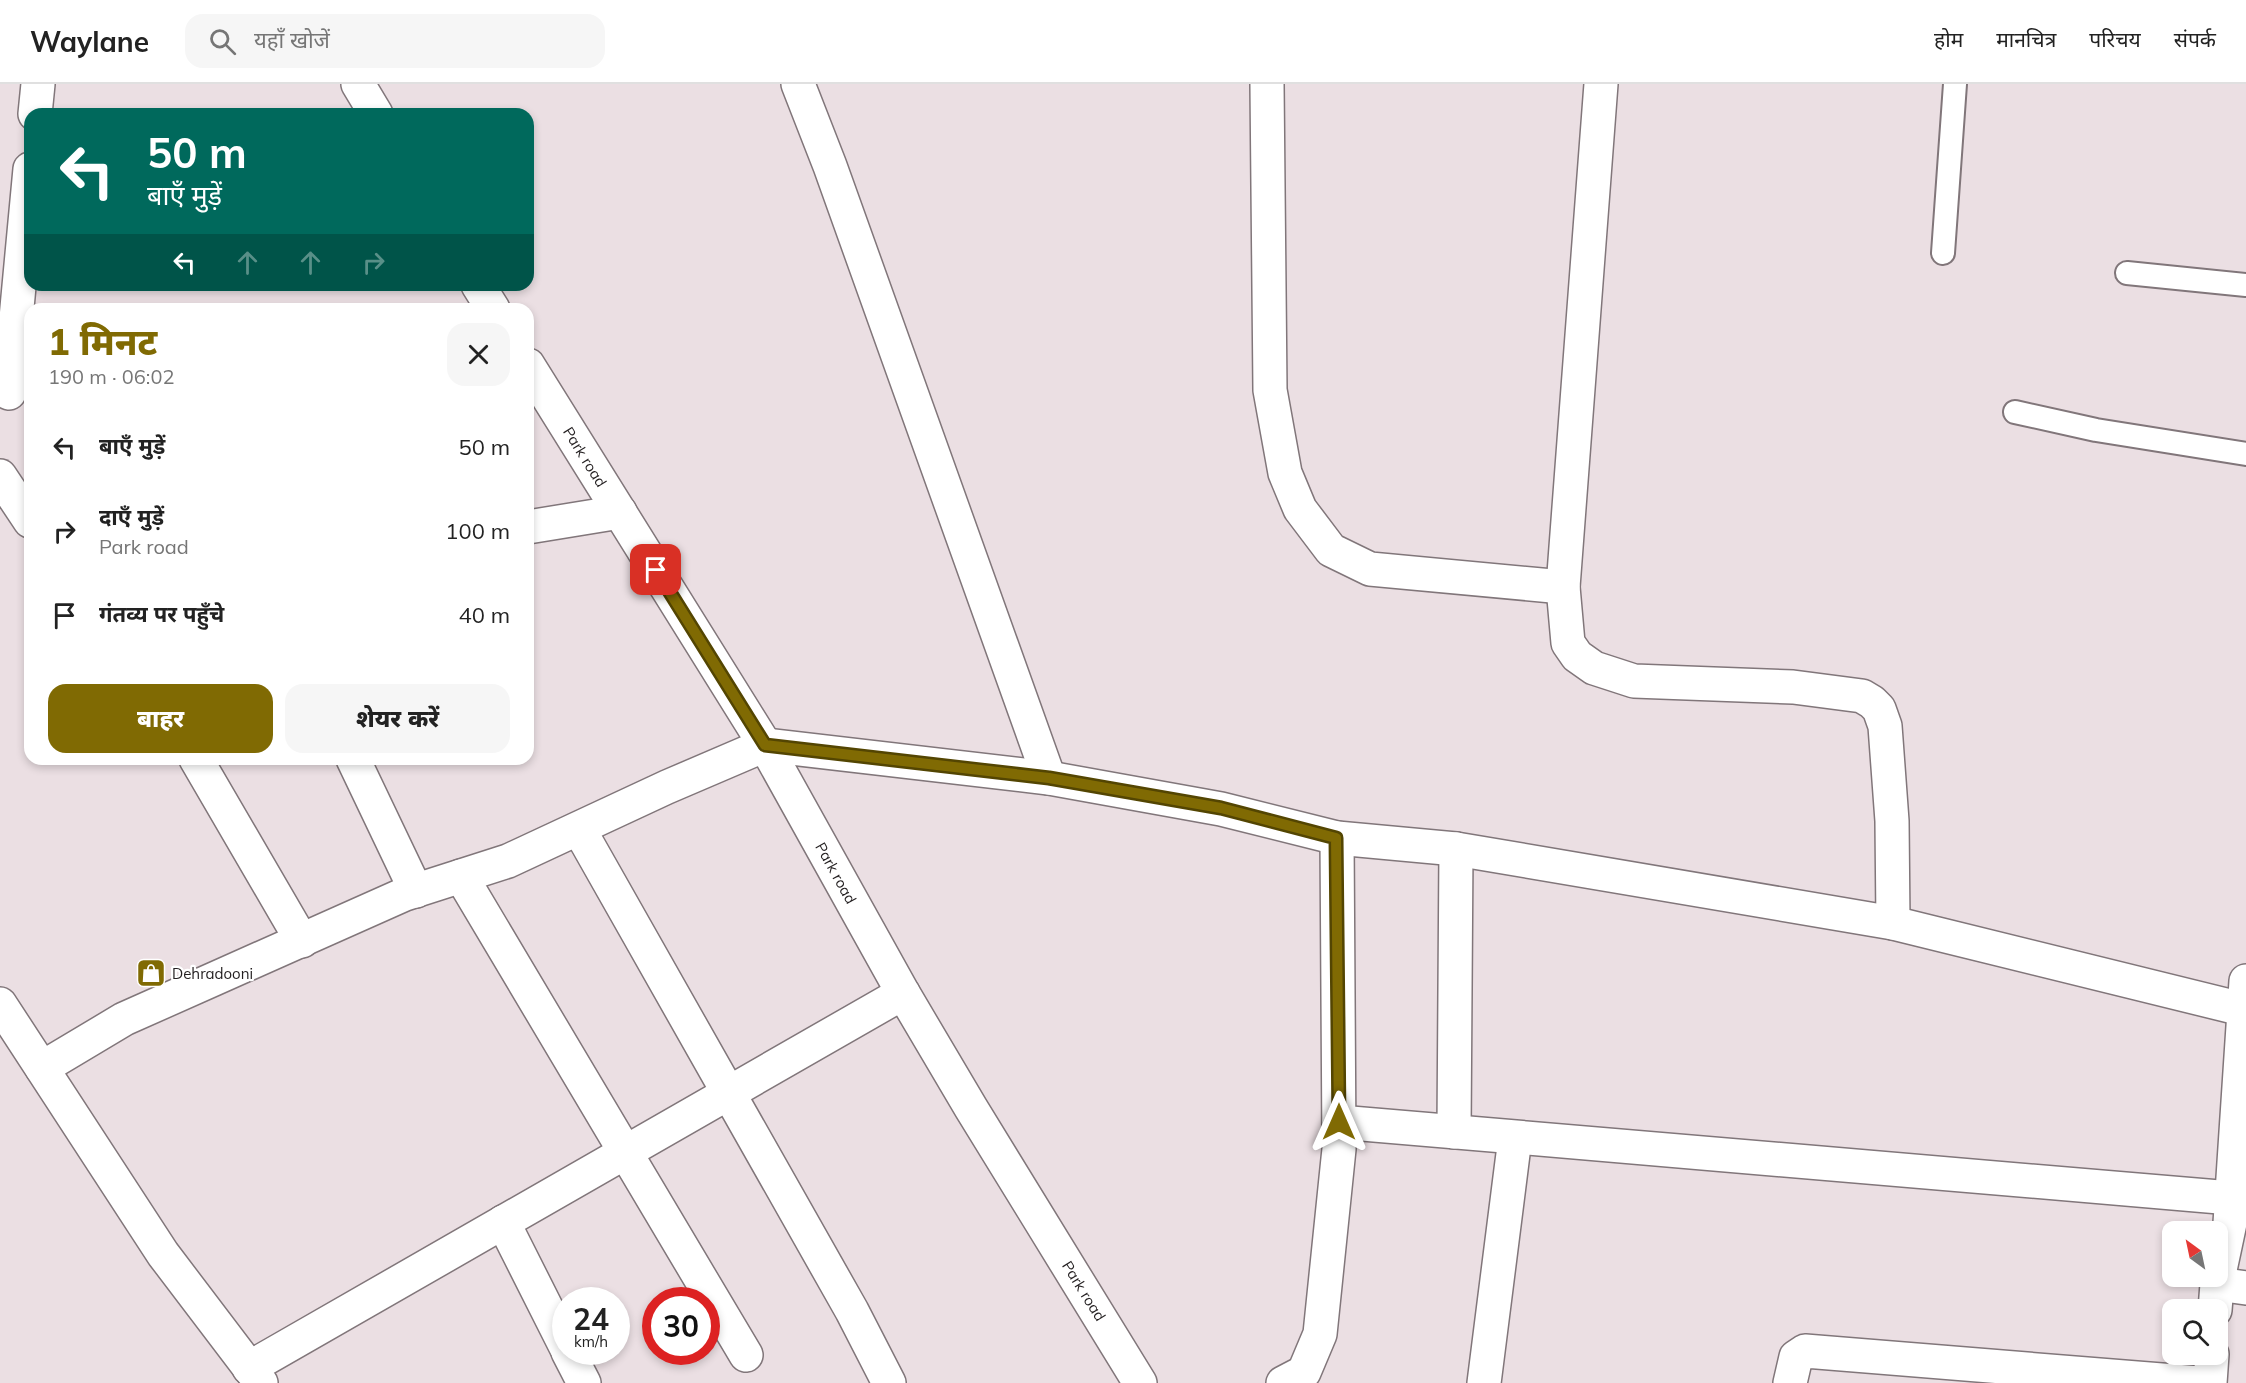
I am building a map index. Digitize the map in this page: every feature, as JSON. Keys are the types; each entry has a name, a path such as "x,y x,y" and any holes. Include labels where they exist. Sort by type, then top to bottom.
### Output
{"street":[{"path":"36,108 38,84"},
{"path":"358,84 372,108"},
{"path":"798,84 830,166 1049,778"},
{"path":"1268,84 1270,390 1284,473 1300,509 1331,550 1370,569 1563,587"},
{"path":"1601,84 1563,587 1568,643 1577,656 1594,668 1634,681 1793,687 1862,696 1872,702 1879,709 1885,726 1892,821 1893,923"},
{"path":"13,392 24,248"},
{"name":"Park road","path":"534,375 765,745 970,1108 1140,1383"},
{"path":"0,476 24,512"},
{"path":"534,526 620,512"},
{"path":"42,1068 124,1019 416,891 508,861 667,787 765,745 1049,778 1221,808 1336,838 1456,849 1893,923 2245,1000 2226,1294"},
{"path":"199,765 302,941"},
{"path":"356,765 416,891"},
{"path":"579,828 852,1311 889,1383"},
{"path":"1283,1383 1304,1372 1320,1334 1339,1149 1336,838"},
{"path":"1454,1132 1456,849"},
{"path":"461,876 746,1355"},
{"path":"0,1004 164,1254 255,1375 503,1222 903,993"},
{"path":"1339,1122 2231,1198"},
{"path":"1484,1383 1515,1138"},
{"path":"503,1222 552,1319"},
{"path":"1790,1383 1796,1357 1805,1351 2199,1383"},
{"path":"575,1365 584,1383"},
{"path":"2210,1383 2211,1365"}],"lane":[{"path":"1943,253 1955,84"},
{"path":"2127,273 2246,285"},
{"path":"2015,412 2096,430 2246,454"}],"place":[{"name":"Dehradooni","path":"151,973"}],"route":[{"path":"656,570 765,745 1049,778 1221,808 1336,838 1339,1122"}]}
